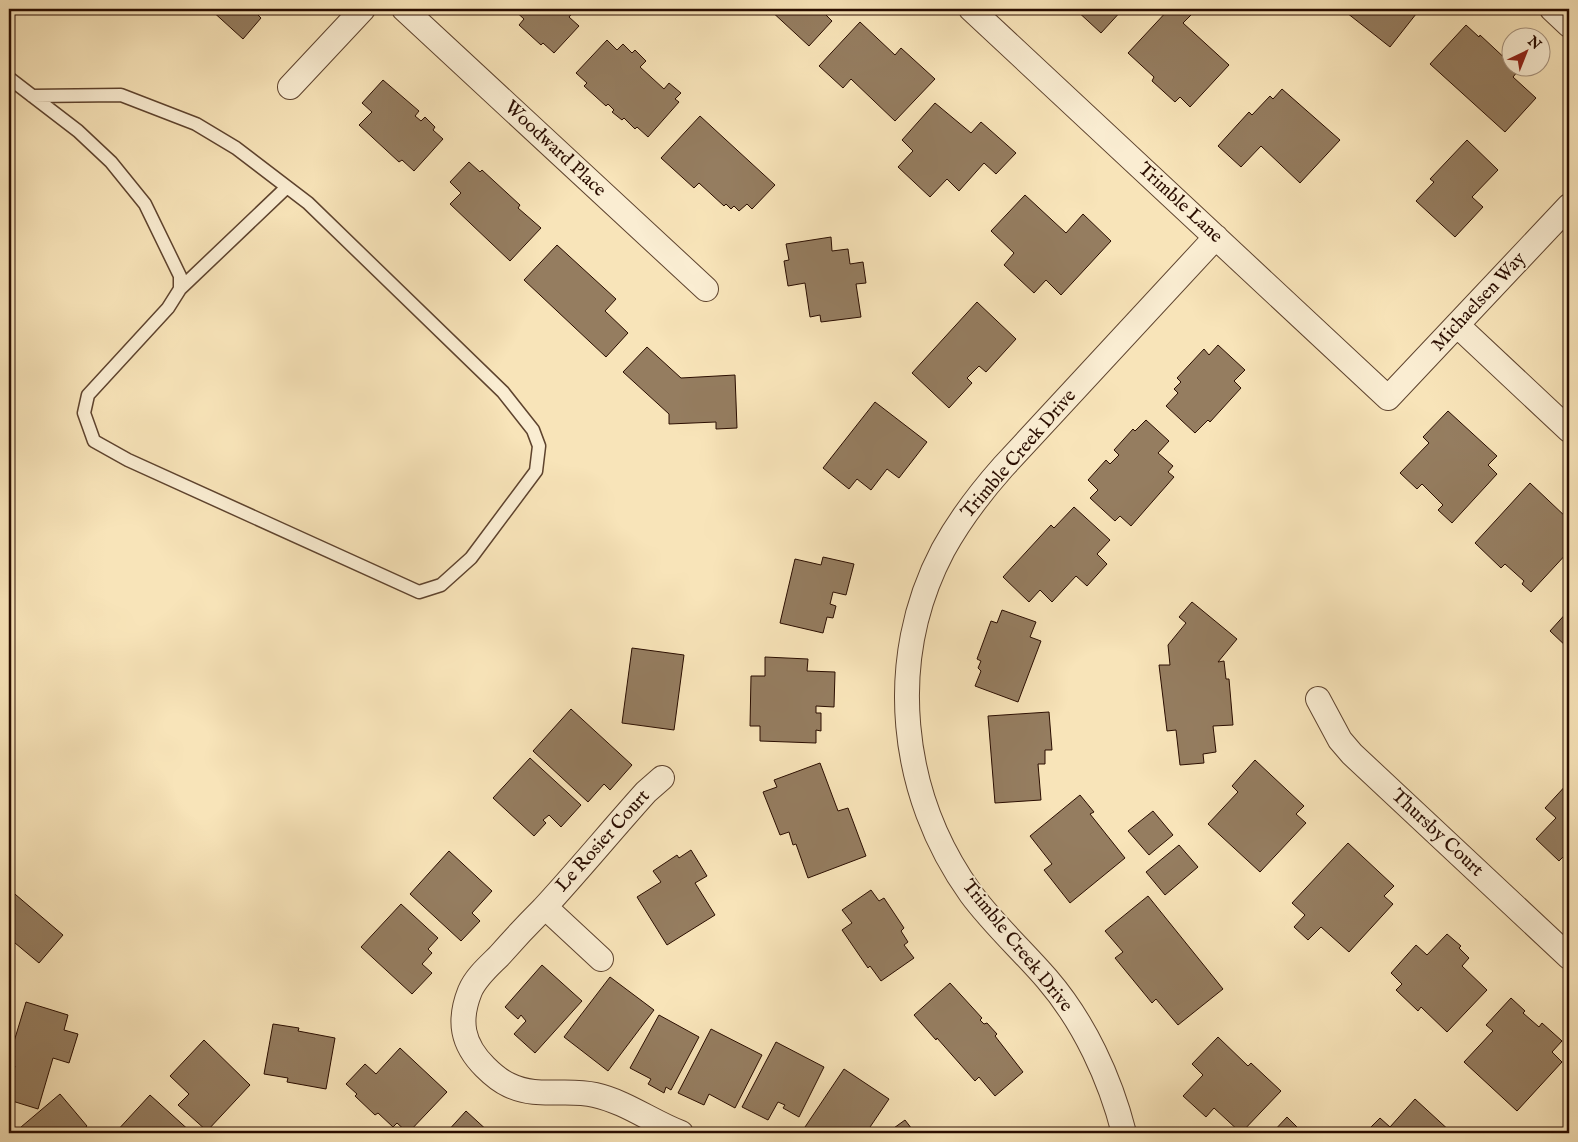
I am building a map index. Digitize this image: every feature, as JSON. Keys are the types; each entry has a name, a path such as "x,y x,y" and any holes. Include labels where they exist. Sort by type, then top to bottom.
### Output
{"street":[{"path":"290,87 363,9"},
{"name":"Woodward Place","path":"404,9 706,289"},
{"name":"Trimble Lane","path":"971,9 1388,398"},
{"path":"1552,9 1569,25"},
{"name":"Michaelsen Way","path":"1388,398 1569,206"},
{"name":"Trimble Creek Drive","path":"1124,1133 1109,1084 1093,1049 1072,1013 1048,980 993,921 971,894 939,840 926,809 912,753 907,719 907,684 910,650 918,616 929,583 943,551 960,521 980,493 1216,237"},
{"path":"1457,325 1569,430"},
{"name":"Thursby Court","path":"1318,699 1340,740 1352,754 1569,957"},
{"name":"Le Rosier Court","path":"662,778 646,792 484,972 471,990 465,1011 464,1034 470,1050 493,1074 510,1086 541,1094 567,1092 594,1094 621,1104 650,1120 681,1133"},
{"name":"Le Rosier Court","path":"545,906 602,959"}],"lane":[{"path":"9,78 78,131 111,162 145,204 180,276 180,289"},
{"path":"32,96 121,95 196,124 236,148 308,203 496,385 533,430 539,446 536,472 471,558 441,585 419,592 128,460 94,441 84,413 88,395 168,308 180,289 287,187"}],"building":[{"path":"210,9 262,9 257,14 261,18 243,39"},
{"path":"513,9 576,9 569,17 579,26 554,53 543,43 541,45 519,25 524,19"},
{"path":"769,9 826,9 823,12 832,21 809,46"},
{"path":"1075,9 1123,9 1101,33"},
{"path":"1169,9 1191,9 1194,12 1183,23 1229,65 1190,107 1180,97 1175,102 1152,81 1154,77 1128,53"},
{"path":"1342,9 1420,9 1390,47"},
{"path":"860,22 895,55 901,48 935,79 895,121 851,79 843,88 819,66"},
{"path":"1466,25 1500,54 1500,78 1514,78 1536,98 1505,132 1430,64"},
{"path":"607,40 617,50 623,44 632,53 635,50 646,61 640,67 664,89 669,83 681,93 675,99 679,102 648,137 637,127 635,129 624,118 622,120 612,112 614,110 608,104 606,106 584,86 587,83 576,73"},
{"path":"383,80 419,111 415,116 421,121 425,117 435,127 433,130 443,139 414,171 402,160 399,162 359,125 372,112 362,103"},
{"path":"1282,89 1340,140 1300,183 1261,146 1241,167 1218,146 1249,112 1252,115 1270,96 1273,99"},
{"path":"935,103 971,133 981,122 1016,153 996,174 984,163 959,191 947,179 930,197 898,167 913,151 902,140"},
{"path":"700,116 775,185 752,209 747,204 739,211 734,206 731,209 726,204 724,206 699,183 694,188 661,158"},
{"path":"1467,140 1498,170 1472,197 1483,207 1455,237 1416,201 1434,182 1430,179"},
{"path":"469,162 480,172 482,170 520,205 518,208 541,228 510,261 450,204 461,193 450,182"},
{"path":"1025,195 1066,233 1083,214 1111,241 1061,295 1046,280 1034,293 1004,265 1014,253 991,231"},
{"path":"831,237 832,251 848,249 850,264 863,262 866,283 856,284 861,317 821,322 820,315 810,317 805,283 788,286 784,261 789,260 786,244"},
{"path":"557,245 616,299 605,311 628,333 606,357 524,280"},
{"path":"977,302 1016,339 986,372 979,366 967,378 972,383 949,408 912,373"},
{"path":"1218,345 1245,370 1234,381 1241,388 1210,422 1208,420 1195,433 1166,406 1178,393 1174,389 1181,382 1177,378 1204,349 1209,355"},
{"path":"647,347 681,378 735,375 737,428 716,429 716,422 669,424 669,414 623,372"},
{"path":"875,402 927,442 899,478 887,469 871,490 857,479 849,489 823,468"},
{"path":"1448,411 1497,456 1488,465 1497,474 1452,523 1438,510 1443,505 1422,484 1417,489 1400,473 1429,443 1423,437"},
{"path":"1146,420 1169,441 1158,453 1173,466 1168,472 1174,477 1131,526 1120,516 1115,521 1090,498 1098,490 1088,480 1106,460 1110,464 1119,455 1114,450 1133,429 1135,431"},
{"path":"1530,483 1567,518 1566,520 1569,523 1569,534 1566,537 1569,540 1569,551 1531,592 1522,584 1524,581 1505,564 1501,568 1475,543"},
{"path":"1074,507 1110,540 1097,554 1107,564 1087,586 1076,576 1052,602 1040,590 1029,602 1003,577 1051,525 1054,528"},
{"path":"823,557 854,564 846,595 833,592 830,604 836,606 833,618 827,617 823,633 780,623 795,559 821,565"},
{"path":"1192,602 1237,639 1218,662 1224,661 1226,679 1229,679 1233,725 1213,726 1216,752 1203,754 1204,763 1180,765 1176,730 1167,731 1159,665 1170,665 1168,645 1186,623 1179,617"},
{"path":"1002,610 1036,622 1030,637 1041,641 1018,702 975,686 981,671 978,668 981,661 977,659 991,621 997,623"},
{"path":"1569,610 1569,649 1550,631"},
{"path":"632,648 684,655 674,730 622,723"},
{"path":"765,657 808,659 807,671 835,672 834,707 816,706 816,713 821,713 821,731 816,730 816,743 760,741 760,726 750,726 751,676 765,676"},
{"path":"571,709 632,765 610,790 604,784 588,802 533,751"},
{"path":"1049,712 1052,750 1045,750 1045,764 1038,764 1041,800 995,803 988,716"},
{"path":"530,758 581,805 561,827 549,815 543,820 546,823 534,836 493,798"},
{"path":"1255,760 1304,806 1296,814 1306,823 1260,872 1208,824 1238,792 1232,786"},
{"path":"820,763 838,811 848,808 866,856 808,878 796,844 793,845 789,832 780,835 763,792 777,787 774,780"},
{"path":"1569,782 1569,855 1567,853 1559,861 1536,839 1556,818 1545,808"},
{"path":"1080,795 1094,812 1090,814 1125,858 1070,903 1044,870 1052,864 1030,836"},
{"path":"1153,811 1173,835 1149,855 1128,831"},
{"path":"1348,843 1394,886 1384,896 1393,904 1349,952 1321,927 1308,940 1294,927 1305,915 1292,903"},
{"path":"1179,845 1198,867 1165,895 1146,872"},
{"path":"691,850 707,876 695,883 715,915 667,945 637,897 661,882 653,871 677,855 679,858"},
{"path":"449,851 492,891 472,913 480,921 461,941 410,894"},
{"path":"9,889 63,935 39,963 9,938"},
{"path":"871,890 879,901 884,898 904,928 901,931 908,942 904,945 914,958 881,981 870,966 868,968 842,930 852,923 842,910"},
{"path":"1148,896 1223,989 1178,1025 1156,999 1152,1003 1115,958 1123,952 1105,931"},
{"path":"401,904 438,938 428,949 432,953 422,964 432,973 412,994 361,947"},
{"path":"1447,934 1461,946 1459,948 1469,958 1462,966 1487,990 1447,1032 1421,1007 1418,1011 1396,990 1402,984 1391,973 1416,945 1427,955"},
{"path":"542,965 582,1001 535,1053 514,1034 526,1021 521,1015 518,1019 505,1007"},
{"path":"610,977 654,1010 608,1071 564,1037"},
{"path":"950,983 982,1018 980,1020 984,1024 987,1023 997,1034 995,1036 1023,1072 995,1096 979,1077 975,1081 914,1015"},
{"path":"1511,998 1525,1011 1523,1013 1539,1027 1542,1023 1562,1041 1552,1052 1562,1062 1517,1111 1464,1062 1493,1031 1486,1025"},
{"path":"26,1002 68,1015 64,1030 78,1034 69,1063 53,1058 38,1109 9,1100 9,1087 15,1066 9,1064 9,1058"},
{"path":"659,1015 699,1037 671,1090 666,1087 664,1093 648,1084 651,1079 630,1068"},
{"path":"273,1024 299,1028 298,1031 335,1038 326,1089 287,1082 288,1078 264,1074"},
{"path":"711,1029 762,1055 735,1108 709,1094 704,1105 678,1093"},
{"path":"1218,1037 1248,1066 1251,1063 1281,1091 1241,1133 1214,1108 1206,1117 1183,1096 1203,1075 1192,1064"},
{"path":"204,1040 250,1085 207,1131 178,1105 189,1094 170,1076"},
{"path":"776,1042 824,1067 799,1117 783,1108 785,1105 778,1102 768,1120 742,1107"},
{"path":"400,1048 447,1092 408,1133 397,1123 393,1127 378,1113 375,1115 355,1096 357,1094 346,1084 365,1064 376,1074"},
{"path":"844,1069 889,1099 866,1133 844,1133 839,1128 836,1133 814,1133 805,1127"},
{"path":"60,1094 87,1126 79,1133 27,1133 21,1127"},
{"path":"150,1095 192,1133 115,1133"},
{"path":"1415,1099 1452,1133 1366,1132 1380,1118 1390,1127"},
{"path":"466,1111 490,1133 446,1133"},
{"path":"1287,1117 1303,1133 1272,1133"},
{"path":"905,1120 915,1133 887,1133"},
{"path":"431,1128 436,1133 426,1133"}]}
